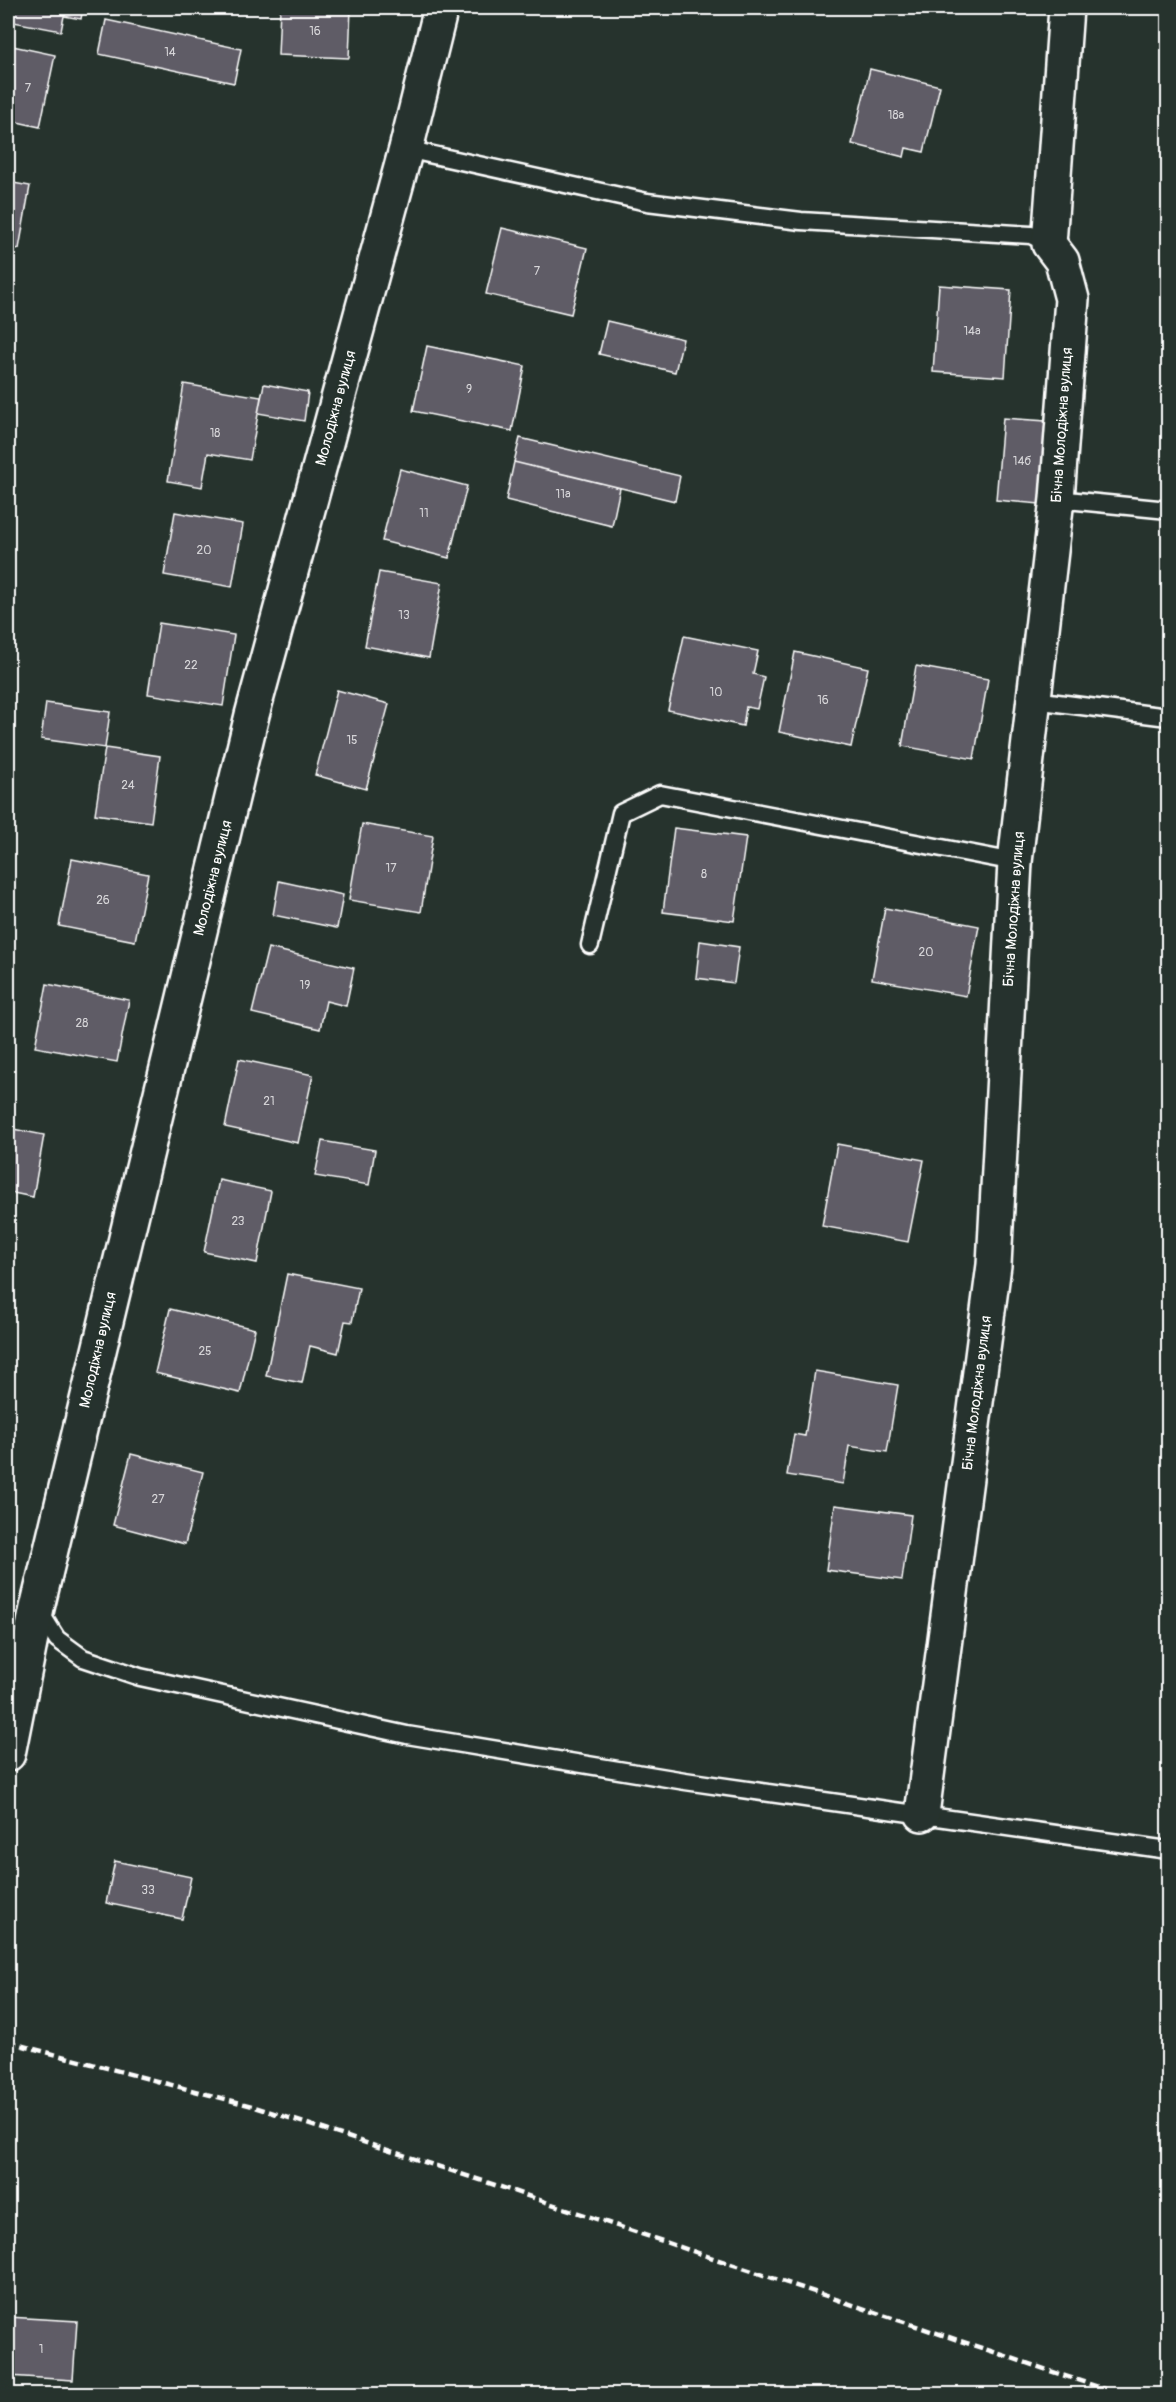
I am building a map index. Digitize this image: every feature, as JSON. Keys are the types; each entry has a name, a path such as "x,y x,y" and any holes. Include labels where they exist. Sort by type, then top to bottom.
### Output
{"street":[{"name":"Молодіжна вулиця","path":"8,1754 37,1608 252,715 406,149 441,8"},
{"path":"1049,244 1066,8"},
{"name":"Бічна Молодіжна вулиця","path":"922,1814 994,1265 1015,862 1057,499 1072,299 1062,261 1049,244"}],"lane":[{"path":"406,149 647,202 801,221 1031,235 1049,244"},
{"path":"1057,499 1168,510"},
{"path":"1034,700 1168,717"},
{"path":"590,945 621,813 660,794 1015,862"},
{"path":"37,1608 57,1639 83,1658 140,1677 406,1735 685,1781 1168,1850"}],"building":[{"path":"8,8 83,8 81,19 64,16 61,31 8,21"},
{"path":"280,8 351,8 349,58 278,55"},
{"path":"106,20 241,49 234,83 99,54"},
{"path":"8,45 55,55 40,127 8,120"},
{"path":"870,69 940,86 924,152 906,148 904,157 852,144"},
{"path":"8,182 30,186 19,249 8,247"},
{"path":"502,228 587,248 571,314 486,294"},
{"path":"939,285 1011,290 1005,377 933,372"},
{"path":"607,321 683,339 675,372 599,354"},
{"path":"427,346 525,366 512,431 413,411"},
{"path":"184,384 261,397 250,460 208,453 202,487 168,481"},
{"path":"264,384 308,392 304,421 258,413"},
{"path":"1003,418 1047,421 1040,504 996,500"},
{"path":"520,438 680,476 675,501 514,462"},
{"path":"514,462 620,488 612,526 506,500"},
{"path":"400,469 467,486 449,558 382,541"},
{"path":"175,512 243,524 232,587 164,575"},
{"path":"379,572 442,583 429,658 365,646"},
{"path":"159,623 234,635 223,706 148,694"},
{"path":"684,636 758,651 753,674 764,677 757,709 746,707 743,726 668,710"},
{"path":"795,652 868,668 851,747 779,732"},
{"path":"916,666 988,679 974,759 902,746"},
{"path":"337,690 389,704 366,789 315,775"},
{"path":"46,703 110,712 105,748 41,739"},
{"path":"105,748 160,756 151,822 95,814"},
{"path":"362,824 433,836 421,912 349,900"},
{"path":"674,828 746,837 734,921 663,912"},
{"path":"72,859 148,874 135,941 59,926"},
{"path":"279,881 343,895 337,928 273,915"},
{"path":"885,908 979,926 966,996 872,979"},
{"path":"700,941 739,947 734,983 696,978"},
{"path":"268,948 354,968 346,1006 326,1001 320,1029 252,1013"},
{"path":"47,984 129,1000 117,1062 35,1047"},
{"path":"239,1059 313,1075 298,1143 225,1127"},
{"path":"8,1128 44,1135 33,1197 8,1192"},
{"path":"322,1141 375,1150 369,1185 315,1176"},
{"path":"837,1144 924,1160 908,1242 822,1226"},
{"path":"219,1180 271,1191 257,1263 204,1252"},
{"path":"287,1274 359,1288 352,1322 345,1321 338,1353 310,1346 302,1383 266,1376"},
{"path":"170,1309 255,1329 240,1393 155,1373"},
{"path":"815,1371 898,1385 887,1452 849,1446 843,1484 787,1475 794,1434 805,1436"},
{"path":"131,1454 203,1472 185,1544 113,1525"},
{"path":"835,1505 911,1515 902,1580 826,1570"},
{"path":"115,1861 191,1877 182,1919 106,1903"},
{"path":"8,2317 77,2321 73,2380 8,2376"}],"railway":[{"path":"8,2042 252,2106 1119,2394"}]}
